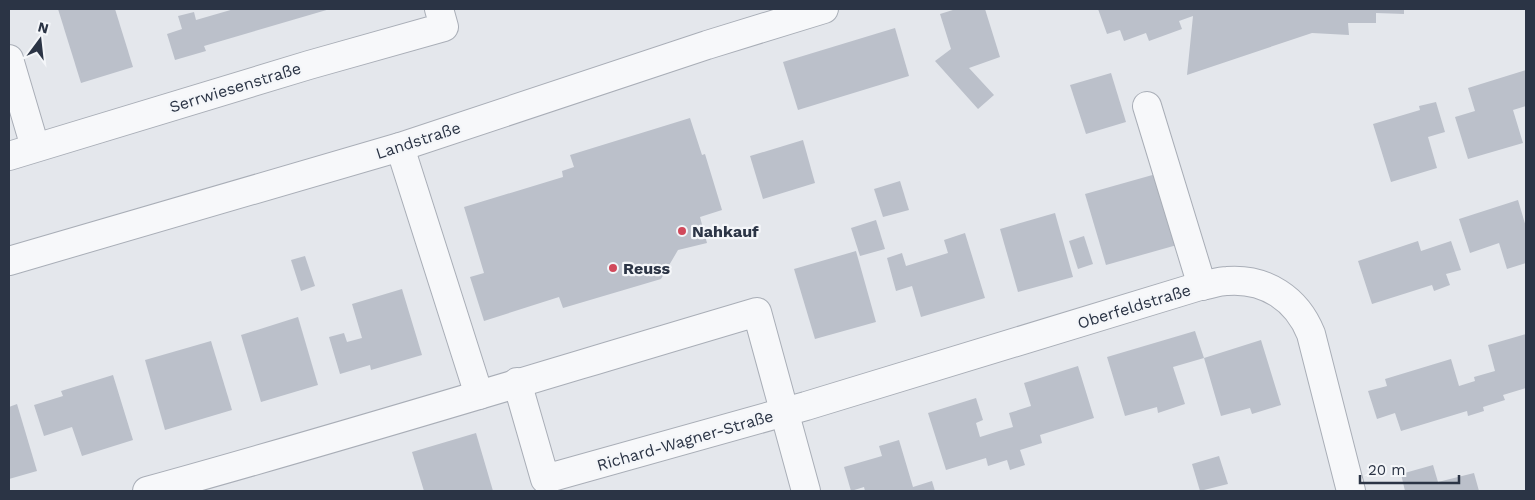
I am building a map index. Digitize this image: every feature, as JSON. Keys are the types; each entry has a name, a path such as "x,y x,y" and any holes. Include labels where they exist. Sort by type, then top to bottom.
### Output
{"street":[{"name":"Serrwiesenstraße","path":"9,156 300,68 444,27 438,9"},
{"name":"Landstraße","path":"9,261 400,147 707,45 824,9"},
{"path":"9,59 36,147"},
{"path":"1147,106 1202,286"},
{"path":"400,147 479,395"},
{"name":"Oberfeldstraße","path":"784,412 1202,286 1226,281 1260,284 1271,288 1292,304 1305,318 1316,352 1351,491"},
{"name":"Richard-Wagner-Straße","path":"147,491 311,446 517,382 757,312 784,412 545,479 517,382"},
{"path":"784,412 806,491"}],"building":[{"path":"58,9 115,9 133,67 81,83"},
{"path":"234,9 330,9 204,46 206,51 175,60 167,34 182,29 178,16 194,12 196,20"},
{"path":"956,9 985,9 1000,57 969,68 994,95 978,109 935,61 951,49 940,14"},
{"path":"1098,9 1404,9 1404,14 1376,13 1376,23 1348,23 1349,35 1312,33 1187,75 1193,16 1179,21 1182,29 1149,41 1146,33 1124,41 1120,30 1107,34"},
{"path":"895,28 909,76 798,110 783,62"},
{"path":"1526,70 1526,106 1513,110 1523,143 1468,159 1455,117 1475,111 1468,88"},
{"path":"1111,73 1126,122 1086,134 1070,85"},
{"path":"1436,102 1445,132 1428,137 1437,168 1391,182 1373,124 1420,110 1419,106"},
{"path":"690,118 702,155 705,154 722,210 700,217 707,243 678,250 661,279 563,308 559,297 484,321 470,277 484,273 464,207 563,177 562,171 574,167 570,155"},
{"path":"803,140 815,183 763,199 750,156"},
{"path":"1156,174 1177,245 1106,265 1085,194"},
{"path":"900,181 909,210 883,217 874,189"},
{"path":"1518,200 1526,227 1526,263 1507,269 1499,243 1470,253 1459,219"},
{"path":"1055,213 1073,277 1018,292 1000,229"},
{"path":"876,220 885,249 860,256 851,228"},
{"path":"965,233 985,298 921,317 912,286 896,291 887,258 902,253 906,266 948,253 944,240"},
{"path":"1084,236 1093,264 1078,269 1069,241"},
{"path":"1418,241 1421,251 1451,241 1461,270 1446,274 1450,285 1434,291 1432,285 1372,304 1358,261"},
{"path":"856,251 876,322 815,339 794,269"},
{"path":"305,256 315,286 301,291 291,260"},
{"path":"402,289 422,355 371,370 370,365 340,374 329,337 344,333 347,342 362,338 352,304"},
{"path":"298,317 318,385 261,402 241,335"},
{"path":"1195,331 1204,358 1173,367 1185,404 1158,413 1157,407 1125,416 1107,357"},
{"path":"1526,334 1526,388 1503,395 1505,400 1483,407 1484,411 1468,416 1467,411 1401,431 1395,413 1377,419 1368,391 1387,386 1385,379 1451,359 1459,386 1475,381 1474,377 1495,371 1488,345"},
{"path":"1261,340 1281,405 1252,414 1250,408 1221,416 1204,358"},
{"path":"211,341 232,410 165,430 145,360"},
{"path":"1078,366 1094,418 1040,435 1042,443 1020,450 1025,465 1010,470 1007,460 988,466 986,458 946,470 928,413 976,398 983,420 976,423 980,437 1013,427 1009,413 1031,406 1024,383"},
{"path":"113,375 133,440 82,456 72,427 44,436 34,405 63,396 61,391"},
{"path":"17,404 37,471 9,479 9,407"},
{"path":"476,433 493,491 424,491 412,452"},
{"path":"899,440 913,487 932,481 935,491 865,491 864,487 851,491 844,467 882,456 879,446"},
{"path":"1219,456 1228,484 1200,491 1192,464"},
{"path":"1433,465 1438,482 1474,473 1479,491 1405,491 1401,474"}],"place":[{"name":"Nahkauf","path":"682,231"},
{"name":"Reuss","path":"613,268"}]}
